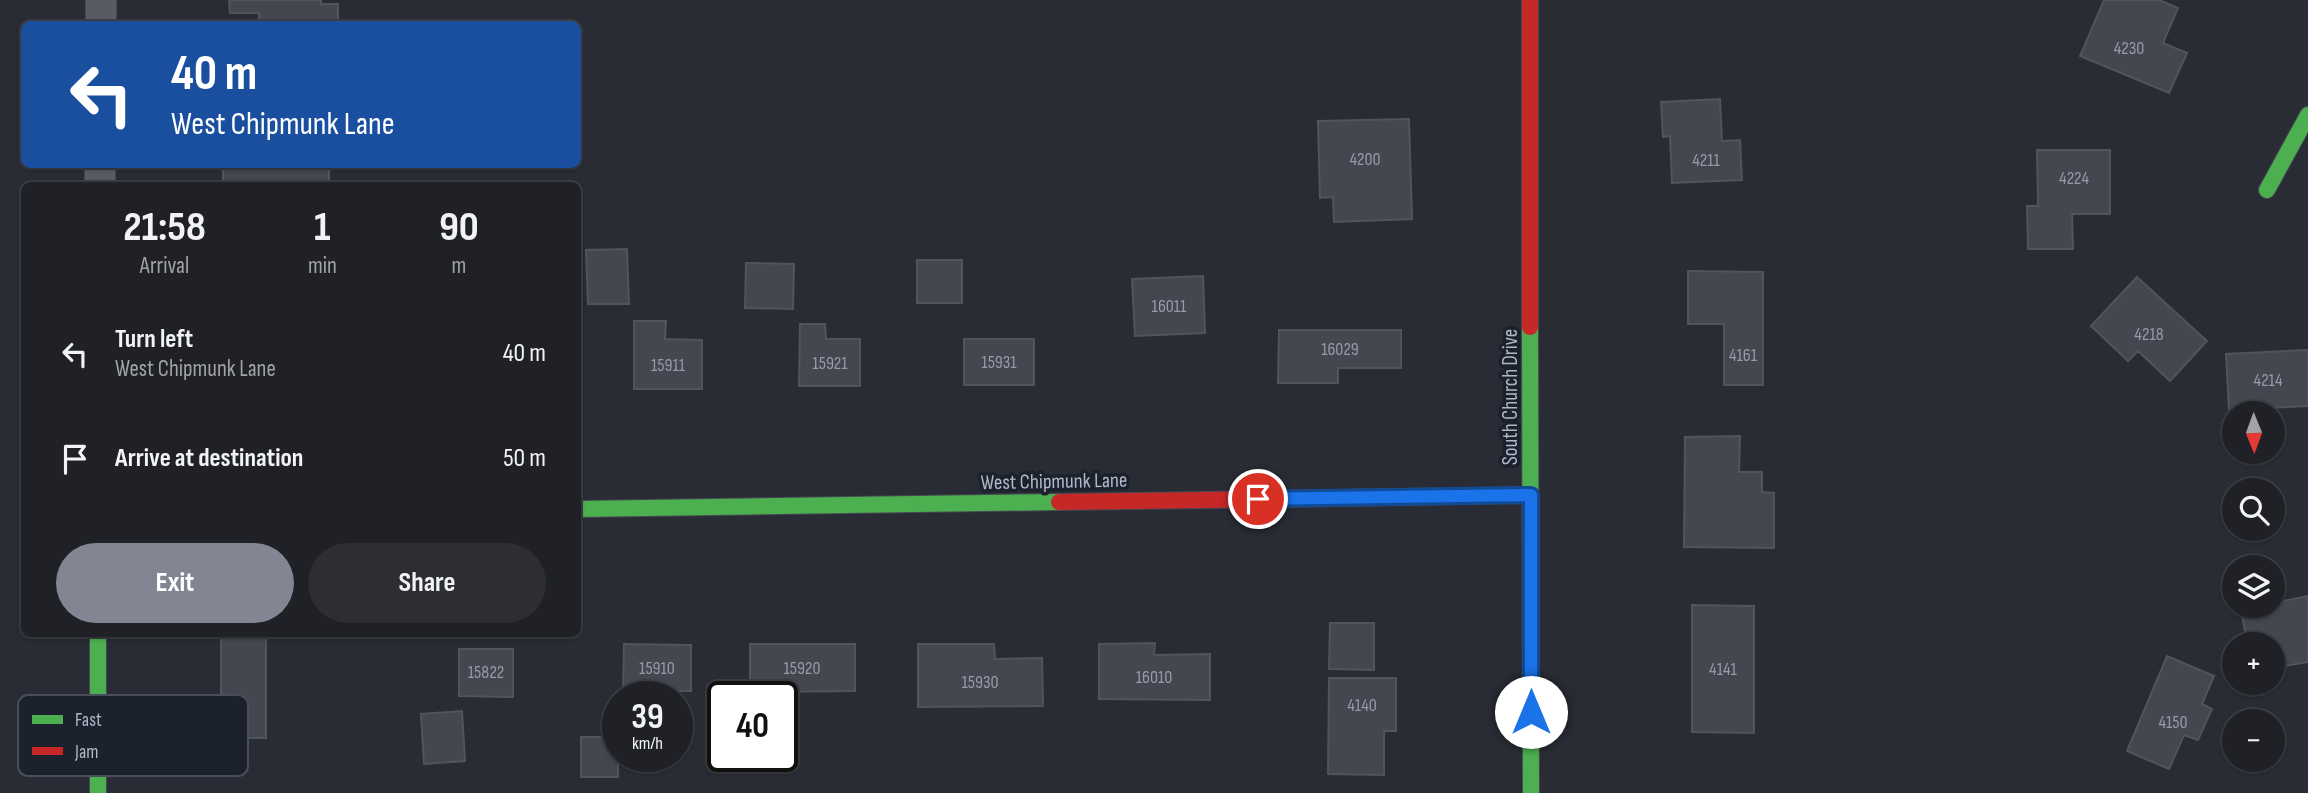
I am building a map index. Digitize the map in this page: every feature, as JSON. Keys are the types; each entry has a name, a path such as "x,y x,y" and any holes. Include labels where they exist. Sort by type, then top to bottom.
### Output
{"street":[{"path":"101,0 101,21"},
{"name":"South Church Drive","path":"1530,0 1531,793"},
{"path":"2267,190 2308,115"},
{"name":"West Chipmunk Lane","path":"581,509 1531,495"},
{"path":"98,637 98,695"}],"building":[{"path":"229,0 321,0 321,4 338,4 338,21 259,21 259,13 230,13"},
{"path":"2104,0 2159,0 2178,8 2163,43 2187,53 2169,93 2080,56"},
{"path":"1720,99 1722,141 1740,140 1742,180 1672,183 1670,136 1663,137 1661,102"},
{"path":"1409,119 1412,219 1334,222 1333,197 1320,198 1318,121"},
{"path":"2037,150 2110,150 2110,214 2072,214 2073,249 2028,249 2027,206 2038,206"},
{"path":"223,168 329,168 329,182 223,182"},
{"path":"627,249 629,304 588,304 586,250"},
{"path":"917,260 962,260 962,303 917,303"},
{"path":"746,263 794,264 793,309 745,308"},
{"path":"1688,271 1763,272 1763,385 1724,385 1724,324 1688,324"},
{"path":"1203,276 1205,333 1135,336 1132,279"},
{"path":"2137,277 2207,341 2170,381 2138,351 2128,361 2091,326"},
{"path":"634,321 666,321 665,339 702,340 702,389 634,389"},
{"path":"800,324 825,324 826,339 860,339 860,386 799,386"},
{"path":"1279,330 1401,330 1401,368 1338,368 1338,383 1278,383"},
{"path":"964,339 1034,339 1034,385 964,385"},
{"path":"2308,350 2308,406 2286,407 2286,401 2229,401 2226,354"},
{"path":"1740,436 1739,472 1762,472 1762,492 1774,493 1774,548 1684,547 1685,437"},
{"path":"2308,596 2308,662 2285,666 2285,632 2245,632 2243,618 2285,618 2285,601"},
{"path":"1692,605 1754,606 1754,733 1692,732"},
{"path":"1330,623 1374,623 1374,670 1329,669"},
{"path":"221,637 266,637 266,738 248,738 248,695 221,695"},
{"path":"1155,643 1154,655 1210,654 1210,700 1099,699 1099,644"},
{"path":"624,644 691,645 691,681 623,681"},
{"path":"750,644 855,644 855,691 798,692 798,681 750,681"},
{"path":"918,644 994,644 995,659 1042,658 1043,706 918,707"},
{"path":"459,649 513,649 513,697 459,696"},
{"path":"2167,656 2214,676 2202,704 2212,709 2198,740 2184,735 2169,769 2127,751"},
{"path":"1329,678 1396,678 1396,731 1384,731 1384,775 1328,774"},
{"path":"462,711 465,761 424,764 421,714"},
{"path":"581,737 602,737 602,772 618,772 618,777 581,777"}],"traffic: fast":[{"path":"2267,190 2308,115"},
{"path":"1530,327 1531,793"},
{"path":"1341,498 1531,495"},
{"path":"581,509 1059,502"},
{"path":"98,637 98,695"},
{"path":"98,776 98,793"}],"traffic: jam":[{"path":"1530,0 1530,327"},
{"path":"1059,502 1341,498"}],"route":[{"path":"1258,499 1531,495 1531,712"}]}
